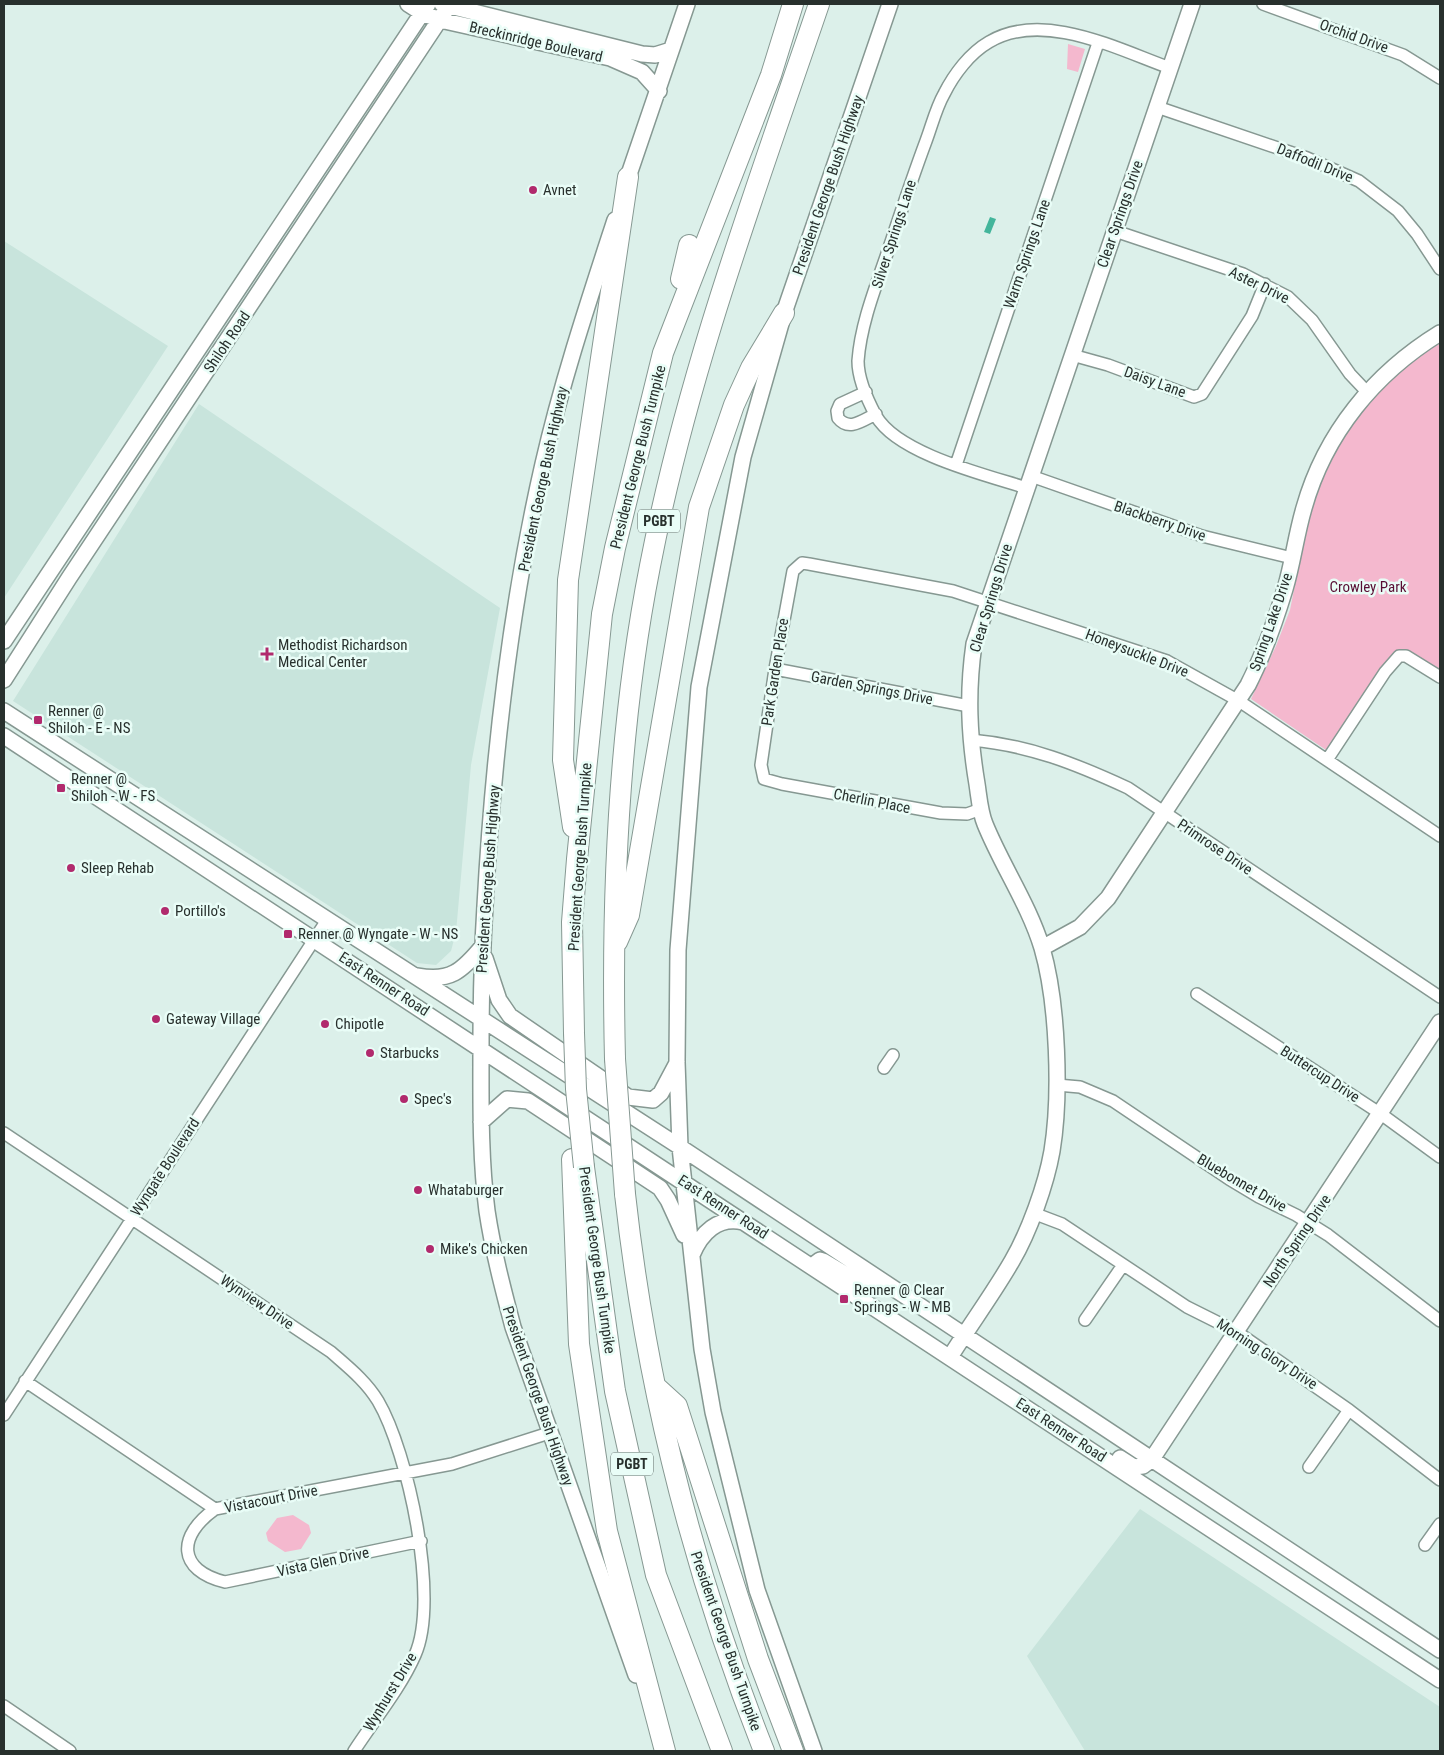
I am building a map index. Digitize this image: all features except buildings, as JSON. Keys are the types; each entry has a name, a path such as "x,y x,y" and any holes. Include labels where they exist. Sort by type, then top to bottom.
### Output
{"highway":[{"name":"President George Bush Turnpike","path":"722,1751 656,1575 615,1391 578,1163 572,922 602,614 648,409 663,353 771,75 793,4"},
{"name":"President George Bush Turnpike","path":"764,1751 730,1661 700,1566 675,1478 655,1386 635,1275 625,1194 615,1059 614,951 618,838 628,725 644,599 657,532 690,400 718,301 819,4"},
{"path":"577,859 563,760 568,580 628,177"},
{"path":"663,353 689,244"},
{"path":"614,951 629,915 699,507 734,405 751,368 784,313"},
{"path":"578,1163 579,1344 608,1531 664,1751"},
{"path":"655,1386 677,1406 752,1641 793,1751"}],"main road":[{"name":"Breckinridge Boulevard","path":"408,4 425,8 440,20 642,54 655,55 671,50"},
{"name":"President George Bush Highway","path":"664,1751 518,1346 498,1270 487,1211 481,1152 480,1018 482,947 497,755 523,570 543,464 566,377 628,177 687,4"},
{"name":"President George Bush Highway","path":"814,1751 757,1590 713,1412 704,1358 680,1147 677,1062 678,950 699,687 743,457 784,313 890,4"},
{"name":"Clear Springs Drive","path":"950,1357 1012,1261 1033,1213 1052,1152 1057,1085 1053,1016 1042,948 1018,891 985,823 981,809 971,740 969,706 969,683 974,644 1192,4"},
{"name":"Breckinridge Boulevard","path":"447,5 567,42 630,66 642,72 658,91"},
{"name":"Shiloh Road","path":"4,680 69,578 440,20 447,5"},
{"name":"Shiloh Road","path":"4,641 425,8"},
{"name":"Spring Lake Drive","path":"1042,948 1065,938 1095,913 1239,701 1260,662 1285,590 1304,508 1314,478 1332,441 1367,392 1395,364 1440,332"},
{"path":"190,361 204,376"},
{"path":"52,567 69,578"},
{"name":"East Renner Road","path":"4,711 680,1147 1152,1459 1243,1522 1440,1650"},
{"name":"East Renner Road","path":"7,739 684,1181 1440,1680"},
{"path":"109,805 126,802 135,796"},
{"path":"162,839 172,831 193,834"},
{"path":"415,975 432,978 454,973 467,964 482,947"},
{"path":"482,947 499,1000 510,1016 628,1097 653,1100 661,1093 677,1062"},
{"name":"North Spring Drive","path":"1152,1459 1309,1224 1440,1022"},
{"path":"481,1122 507,1098 528,1101 660,1188 680,1222 692,1255"},
{"path":"692,1255 702,1236 719,1223 733,1219 746,1222"},
{"path":"812,1266 820,1260 870,1289 890,1287"},
{"path":"1087,1447 1106,1448 1134,1467 1143,1466 1152,1459"},
{"path":"1152,1459 1154,1491"},
{"path":"1231,1542 1243,1522"}],"street":[{"name":"Orchid Drive","path":"1262,4 1395,52 1440,78"},
{"name":"Silver Springs Lane","path":"1029,482 956,465 910,446 893,434 876,414 866,392 858,364 862,332 908,190 943,95 964,63 989,42 1011,33 1047,29 1073,34 1170,68"},
{"name":"Warm Springs Lane","path":"956,465 1098,43"},
{"name":"Daffodil Drive","path":"1157,107 1307,158 1358,181 1398,211 1418,234 1440,269"},
{"name":"Aster Drive","path":"1115,231 1243,274 1265,284 1299,306 1350,374 1367,392"},
{"name":"Daisy Lane","path":"1072,355 1108,365 1194,396 1202,394 1252,316 1265,284"},
{"path":"866,392 840,404 837,411 838,418 846,425 853,425 876,414"},
{"name":"Blackberry Drive","path":"1029,482 1202,536 1292,558"},
{"name":"Honeysuckle Drive","path":"796,566 802,563 809,564 953,591 989,601 1168,661 1239,701 1440,836"},
{"name":"Park Garden Place","path":"764,778 761,765 775,669 796,566"},
{"path":"1328,760 1374,688 1399,656 1406,656 1440,677"},
{"name":"Garden Springs Drive","path":"775,669 969,706"},
{"name":"Primrose Drive","path":"971,740 1031,749 1092,771 1128,788 1440,997"},
{"name":"Cherlin Place","path":"764,778 782,784 927,811 967,814 981,809"},
{"name":"Wyngate Boulevard","path":"4,1414 327,920"},
{"name":"Buttercup Drive","path":"1197,994 1381,1114 1440,1157"},
{"path":"884,1068 893,1055"},
{"name":"Bluebonnet Drive","path":"1057,1085 1080,1087 1114,1101 1229,1179 1328,1235 1440,1321"},
{"name":"Wynview Drive","path":"4,1133 331,1352 358,1376 378,1401 395,1438 420,1542"},
{"name":"Morning Glory Drive","path":"1033,1213 1062,1224 1187,1307 1237,1332 1350,1410 1440,1480"},
{"path":"1084,1320 1124,1265"},
{"name":"Vistacourt Drive","path":"25,1382 215,1509 452,1464 549,1433"},
{"path":"1309,1467 1350,1410"},
{"name":"Vista Glen Drive","path":"215,1509 202,1519 193,1530 188,1542 188,1553 199,1572 207,1578 225,1582 420,1542"},
{"path":"1425,1545 1440,1524"},
{"name":"Wynhurst Drive","path":"354,1751 416,1654 426,1595 420,1542"},
{"path":"4,1706 70,1751"}],"shaded area":[{"path":"990,217 996,219 990,234 984,232"},
{"path":"4,241 168,346 4,598"},
{"name":"Methodist Richardson Medical Center","path":"199,404 500,608 471,765 456,932 451,951 436,965 417,963 13,701"},
{"path":"1140,1509 1440,1707 1440,1751 1085,1751 1027,1656"}],"green space":[{"path":"1068,44 1085,49 1078,72 1067,69"},
{"name":"Crowley Park","path":"1440,343 1440,670 1410,651 1389,660 1326,750 1251,699 1276,646 1290,610 1311,504 1347,428 1388,381 1414,359"},
{"path":"293,1515 309,1525 311,1533 301,1549 285,1552 268,1541 266,1533 277,1518"}],"place":[{"name":"Avnet","path":"533,190"},
{"name":"Methodist Richardson Medical Center","path":"267,654"},
{"name":"Renner @ Shiloh - E - NS","path":"38,720"},
{"name":"Renner @ Shiloh - W - FS","path":"61,788"},
{"name":"Sleep Rehab","path":"71,868"},
{"name":"Portillo's","path":"165,911"},
{"name":"Renner @ Wyngate - W - NS","path":"288,934"},
{"name":"Gateway Village","path":"156,1019"},
{"name":"Chipotle","path":"325,1024"},
{"name":"Starbucks","path":"370,1053"},
{"name":"Spec's","path":"404,1099"},
{"name":"Whataburger","path":"418,1190"},
{"name":"Mike's Chicken","path":"430,1249"},
{"name":"Renner @ Clear Springs - W - MB","path":"844,1299"}]}
